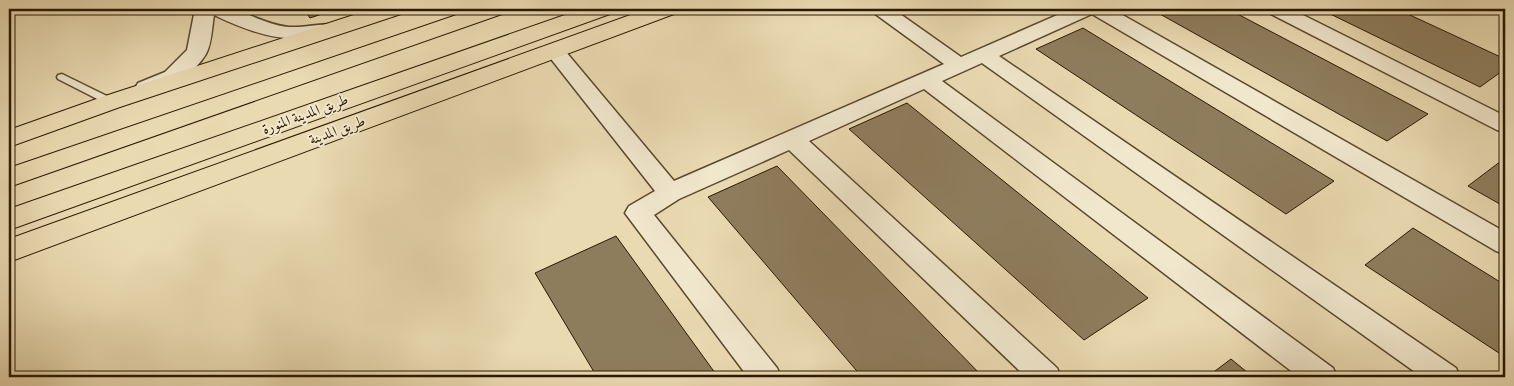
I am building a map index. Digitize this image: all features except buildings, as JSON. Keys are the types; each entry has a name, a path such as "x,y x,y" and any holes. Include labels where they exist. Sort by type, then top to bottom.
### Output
{"main road":[{"path":"9,178 491,9"},
{"name":"طريق المدينة المنورة","path":"9,220 602,9"},
{"name":"طريق المدينة","path":"9,251 666,9"},
{"path":"9,139 110,102 390,10"}],"street":[{"path":"110,102 173,77 197,52 205,9"},
{"path":"217,9 252,26 284,33 321,32 390,10"},
{"path":"881,9 959,65"},
{"path":"766,377 638,213 670,193 1087,9"},
{"path":"1098,9 1505,244"},
{"path":"1276,9 1505,125"},
{"path":"554,50 670,193"},
{"path":"983,54 1445,377"},
{"path":"926,80 1322,377"},
{"path":"792,139 1046,377"}],"lane":[{"path":"62,77 110,102"}]}
